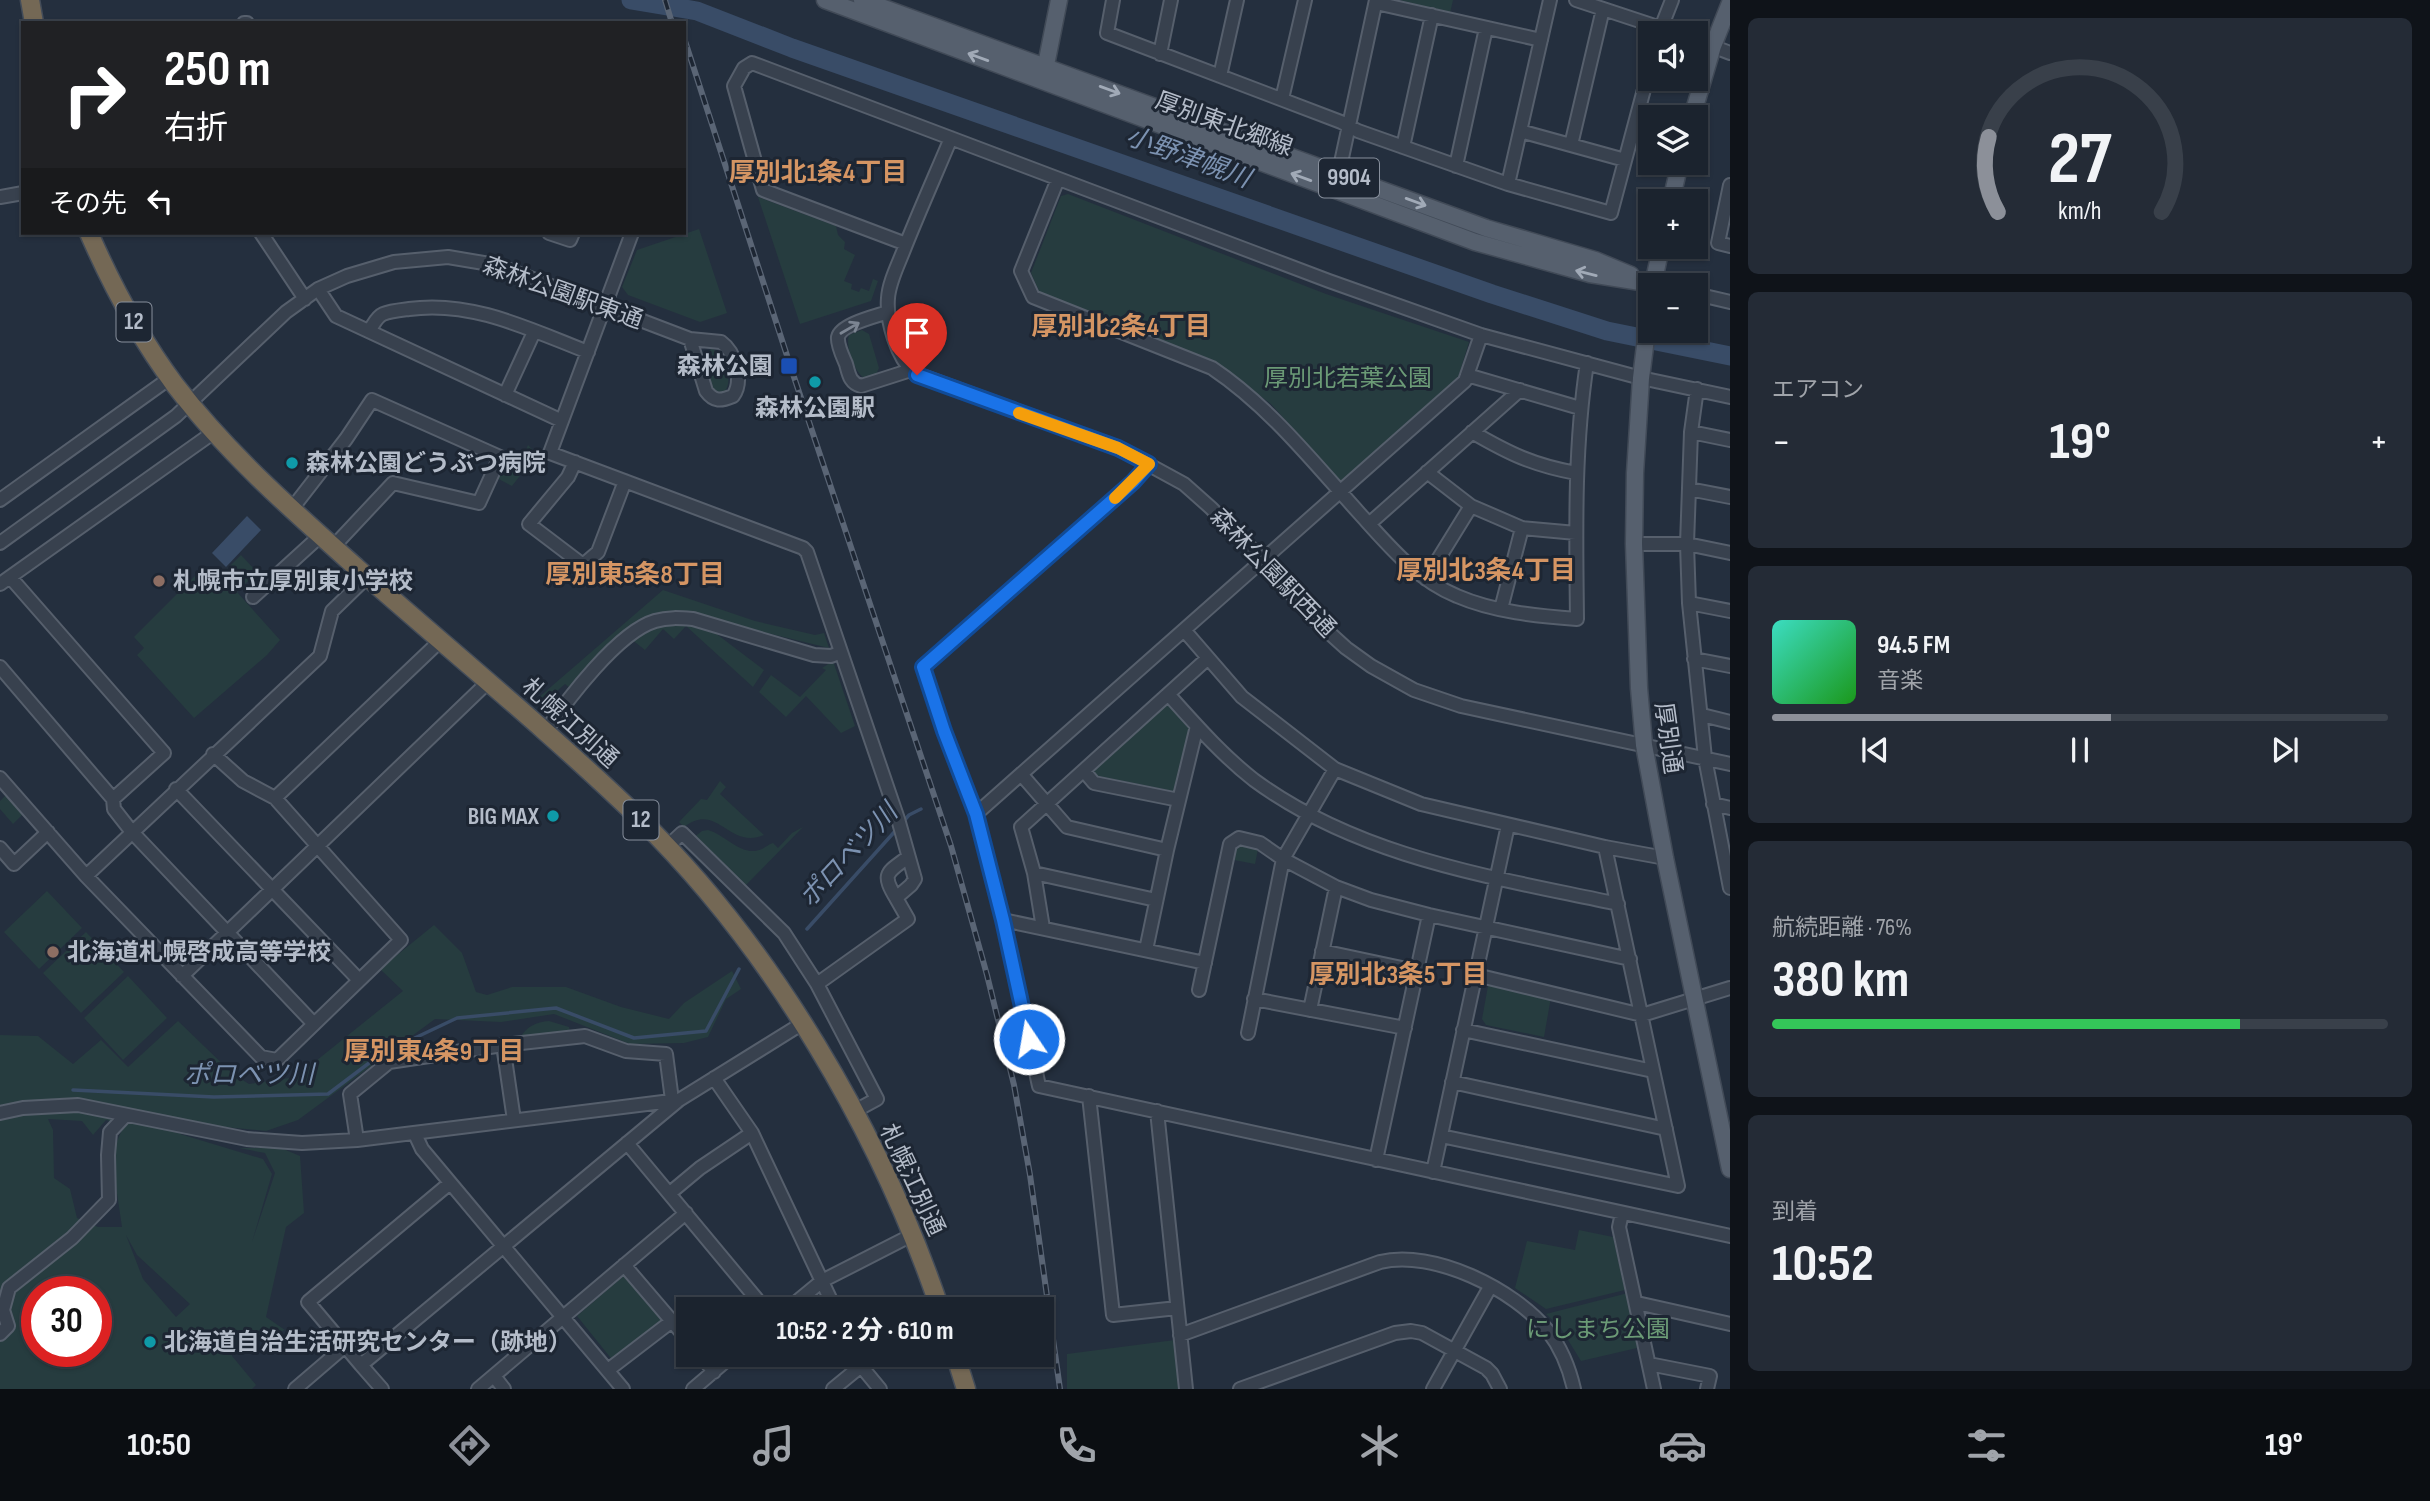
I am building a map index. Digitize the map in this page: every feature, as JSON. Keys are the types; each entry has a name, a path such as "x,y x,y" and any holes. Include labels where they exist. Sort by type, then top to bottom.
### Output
{"highway":[{"path":"30,0 34,21"},
{"name":"札幌江別通","path":"90,235 121,298 170,378 214,432 262,484 545,732 667,846 744,936 803,1023 853,1112 894,1193 935,1297"},
{"path":"959,1367 966,1389"}],"main road":[{"name":"厚別東北郷線","path":"825,0 1044,74 1337,182 1475,242 1590,274 1638,282"},
{"name":"厚別東北郷線","path":"863,0 1044,74"},
{"path":"1044,74 1059,0"},
{"path":"1696,105 1713,46 1730,3"},
{"name":"厚別通","path":"1646,343 1634,473 1639,688 1644,745 1730,1168"}],"street":[{"path":"1113,0 1107,33 1403,147 1508,184 1611,214 1644,91"},
{"path":"1160,54 1171,0"},
{"path":"1220,76 1237,0"},
{"path":"1282,99 1305,0"},
{"path":"1508,184 1549,0"},
{"path":"1576,0 1638,23"},
{"path":"1664,21 1672,0"},
{"path":"1337,182 1376,1 1541,40"},
{"path":"1571,145 1603,9"},
{"path":"1403,147 1432,15"},
{"path":"1456,166 1486,28"},
{"path":"1708,44 1730,52"},
{"path":"906,244 763,190 734,86 744,68 752,63 1316,276 1481,335 1730,397"},
{"path":"1520,131 1625,160"},
{"path":"888,312 848,326 841,332 838,341 855,384 861,386 911,370 902,357 888,312 890,290 906,244 951,138"},
{"path":"1058,179 1021,271 1033,297 1212,368 1260,404 1396,554 1426,579 1457,596 1540,617 1577,619 1576,473 1580,408 1587,363"},
{"path":"1730,189 1718,243 1730,246"},
{"path":"0,197 21,193"},
{"path":"262,235 305,299"},
{"path":"555,235 570,240 572,235"},
{"path":"631,235 550,453 803,548 807,552 839,653 900,825 915,878 896,898"},
{"name":"森林公園駅東通","path":"0,543 190,404 286,312 318,289 346,275 394,262 448,257 496,265 690,339 715,341 726,346 739,380 733,396 715,400 706,391 690,339"},
{"path":"318,289 333,314 562,421"},
{"path":"1708,297 1730,302"},
{"path":"369,331 384,314 437,307 477,312 588,352"},
{"path":"505,395 534,332"},
{"path":"976,814 1465,381 1481,335"},
{"name":"森林公園駅西通","path":"911,370 921,377 1118,448 1184,484 1263,561 1314,619 1346,648 1371,666 1414,690 1461,706 1730,764"},
{"path":"1467,375 1580,408"},
{"path":"0,500 170,378"},
{"path":"1369,524 1520,390"},
{"path":"1697,390 1691,432 1687,544 1689,603 1705,758 1730,888"},
{"path":"253,597 326,541 393,483 479,503 500,457 372,400 346,439 290,510"},
{"path":"113,799 164,753 5,580 214,432"},
{"path":"1472,432 1510,454 1541,466 1576,473"},
{"path":"1691,432 1730,440"},
{"path":"575,462 568,477 529,524 583,565 598,552 625,481"},
{"path":"1149,464 1133,482 923,667 976,814 1003,920 1039,1086 1730,1236"},
{"path":"1427,472 1471,506 1522,528 1576,533"},
{"path":"1689,489 1730,497"},
{"path":"1426,579 1471,506"},
{"path":"1502,609 1522,528"},
{"path":"1634,544 1687,544 1730,553"},
{"path":"86,876 320,656 332,611 367,577"},
{"path":"1689,603 1730,611"},
{"path":"545,732 565,703 622,641 654,621 673,617 693,619 814,655 839,653"},
{"path":"1184,630 1242,697 1335,769 1421,804 1605,847 1665,858"},
{"path":"275,798 440,641"},
{"path":"1043,928 1034,873 1021,827 1208,658"},
{"path":"1694,659 1730,666"},
{"path":"0,667 113,799 114,809 132,832 314,1024"},
{"path":"182,976 488,682"},
{"path":"1168,694 1197,726 1252,778 1310,815 1352,835 1438,864 1618,904"},
{"path":"1702,715 1730,722"},
{"path":"1146,950 1197,726"},
{"path":"0,778 86,876 261,1057 277,1060 401,940 275,798 243,781 213,754"},
{"path":"1248,1033 1283,859 1335,769"},
{"path":"1084,771 1094,783 1179,800"},
{"path":"1021,774 1067,827 1167,850"},
{"path":"176,789 359,980"},
{"path":"1713,804 1730,808"},
{"path":"1433,1172 1508,825"},
{"path":"0,848 14,864 48,832"},
{"path":"667,846 682,833 784,933 817,984 877,1099 853,1112"},
{"path":"1199,990 1231,842 1239,838 1260,843 1283,859 1336,887 1371,900 1630,959"},
{"path":"1441,1136 1678,1185 1605,847"},
{"path":"817,984 908,919 887,884 886,877 889,871 908,857"},
{"path":"1034,873 1156,900"},
{"path":"1310,1010 1336,887"},
{"path":"1376,1160 1429,915"},
{"path":"1003,920 1205,963"},
{"path":"1322,951 1416,971"},
{"path":"1476,975 1642,1015 1730,988"},
{"path":"1254,999 1405,1028"},
{"path":"361,1365 676,1100 803,1023"},
{"path":"1464,1030 1653,1071"},
{"path":"358,1140 350,1094 389,1062 503,1045 584,1036 626,1051 666,1054 676,1100"},
{"path":"503,1045 514,1120"},
{"path":"714,1078 752,1133 829,1297"},
{"path":"1452,1082 1666,1129"},
{"path":"1089,1096 1113,1315 1177,1308"},
{"path":"0,1113 23,1108 78,1105 247,1139 302,1143 415,1134 676,1100"},
{"path":"1157,1111 1186,1389"},
{"path":"0,1334 8,1326 3,1310 9,1289 72,1238 109,1200 110,1132 126,1115"},
{"path":"670,1193 700,1168 752,1133"},
{"path":"415,1134 422,1149 623,1389"},
{"path":"627,1143 755,1297"},
{"path":"382,1389 308,1302 450,1183"},
{"path":"478,1389 686,1213"},
{"path":"1622,1213 1619,1227 1654,1389"},
{"path":"803,1297 822,1281 912,1235"},
{"path":"1180,1335 1392,1259 1419,1259 1444,1265 1490,1287 1528,1310 1545,1327 1565,1358 1574,1389"},
{"path":"624,1265 676,1326"},
{"path":"1433,1389 1490,1287"},
{"path":"1637,1303 1730,1324"},
{"path":"608,1370 672,1321"},
{"path":"1240,1389 1404,1331 1422,1333 1489,1371 1500,1389"},
{"path":"295,1389 344,1347"},
{"path":"1649,1364 1710,1376 1707,1389"},
{"path":"710,1367 714,1372"},
{"path":"693,1389 720,1367"},
{"path":"833,1389 853,1367"},
{"path":"864,1367 880,1389"},
{"path":"494,1376 504,1389"}],"green space":[{"path":"1400,0 1453,0 1450,13"},
{"name":"厚別北若葉公園","path":"1068,194 1326,294 1469,342 1458,378 1342,483 1271,404 1214,361 1040,293 1031,273 1061,196"},
{"path":"758,197 836,226 838,235 845,242 844,249 855,255 844,281 852,284 851,289 859,292 861,288 869,291 873,279 878,281 871,301 800,324"},
{"path":"699,229 727,313 700,322 628,295 622,287 637,250"},
{"path":"862,330 869,334 879,368 876,374 864,378 854,364 848,345 849,335"},
{"path":"712,349 721,357 727,369 728,383 723,393 718,393 711,387 703,359 707,351"},
{"path":"528,445 537,454 512,486 495,477 506,456 520,463"},
{"path":"241,555 257,572 237,592 280,640 267,655 194,718 137,655 144,648 134,637 202,569 215,581"},
{"path":"663,590 755,621 815,635 824,633 829,648 689,614 651,616 635,624 607,646 570,688 565,684 548,699 555,706 551,711 538,698"},
{"path":"661,623 689,624 714,632 764,670 753,687 686,626 674,639 663,629 645,650 631,639"},
{"path":"833,661 855,726 841,733 806,696 786,717 759,692 771,675 800,697 826,670 822,668"},
{"path":"1169,702 1194,729 1178,792 1098,776 1093,770"},
{"path":"720,781 726,787 720,794 764,835 752,838 741,836 706,819 696,820 684,827 679,822 701,799 707,800"},
{"path":"7,794 24,813 13,824 0,809 0,801"},
{"path":"803,827 744,887 693,838 708,830 741,848 755,851 773,843 778,848 792,833"},
{"path":"1242,845 1258,849 1255,864 1234,860 1235,850"},
{"path":"47,891 82,928 39,969 4,932"},
{"path":"434,925 462,953 476,992 487,995 512,987 566,987 621,1007 669,1019 684,1003 732,971 741,989 726,999 708,1037 684,1043 630,1044 554,1014 501,1022 435,1019 298,1120 266,1131 214,1126 180,1134 263,1159 272,1174 252,1242 275,1173 265,1153 239,1148 281,1148 300,1156 304,1213 286,1227 266,1317 285,1330 233,1346 232,1356 256,1385 252,1389 0,1389 0,1035 38,1036 73,1064 101,1040 128,1067 178,1021 233,1074 249,1084 296,1077 403,991 380,969","holes":["48,1119 82,1121 93,1135 106,1120 124,1125 115,1146 115,1180 122,1227 98,1227 77,1218 70,1189 54,1178 53,1130","126,1235 137,1255 190,1304 176,1317 143,1279"]},
{"path":"86,932 124,972 81,1013 43,973"},
{"path":"128,976 167,1018 123,1060 84,1018"},
{"path":"1492,984 1551,997 1544,1037 1486,1025 1482,1019 1488,986"},
{"path":"549,1021 569,1027 570,1032 519,1040 531,1026"},
{"path":"1579,1230 1613,1237 1625,1290 1546,1309 1515,1288 1527,1241 1575,1250"},
{"path":"627,1273 667,1320 614,1362 577,1316"},
{"name":"にしまち公園","path":"1628,1293 1637,1348 1581,1361 1560,1327 1546,1314"},
{"path":"1175,1340 1178,1389 1067,1389 1067,1354"}],"water":[{"path":"247,516 261,530 226,567 212,553"}],"waterway":[{"name":"小野津幌川","path":"631,0 697,11 792,48 1492,294 1607,331 1730,356"},
{"name":"ポロベツ川","path":"902,823 909,815 921,809"},
{"name":"ポロベツ川","path":"807,929 897,829"},
{"name":"ポロベツ川","path":"73,1090 214,1097 328,1094 381,1054 457,1018 556,1008 634,1038 706,1031 739,969"}],"railway":[{"path":"665,0 671,21"},
{"path":"686,44 951,846 987,975 1014,1085 1030,1175 1060,1389"}],"slow traffic":[{"path":"1019,413 1118,448 1149,464 1115,498"}],"place":[{"name":"森林公園","path":"789,366"},
{"name":"森林公園駅","path":"815,382"},
{"name":"森林公園どうぶつ病院","path":"292,463"},
{"name":"札幌市立厚別東小学校","path":"159,581"},
{"name":"BIG MAX","path":"553,816"},
{"name":"北海道札幌啓成高等学校","path":"53,952"},
{"name":"北海道自治生活研究センター（跡地）","path":"150,1342"}],"district":[{"name":"厚別北1条4丁目","path":"818,173"},
{"name":"厚別北2条4丁目","path":"1121,327"},
{"name":"厚別北3条4丁目","path":"1486,571"},
{"name":"厚別東5条8丁目","path":"635,575"},
{"name":"厚別北3条5丁目","path":"1398,975"},
{"name":"厚別東4条9丁目","path":"434,1052"}],"route":[{"path":"917,375 1118,448 1149,464 1133,482 923,667 976,814 1029,1039"}]}
